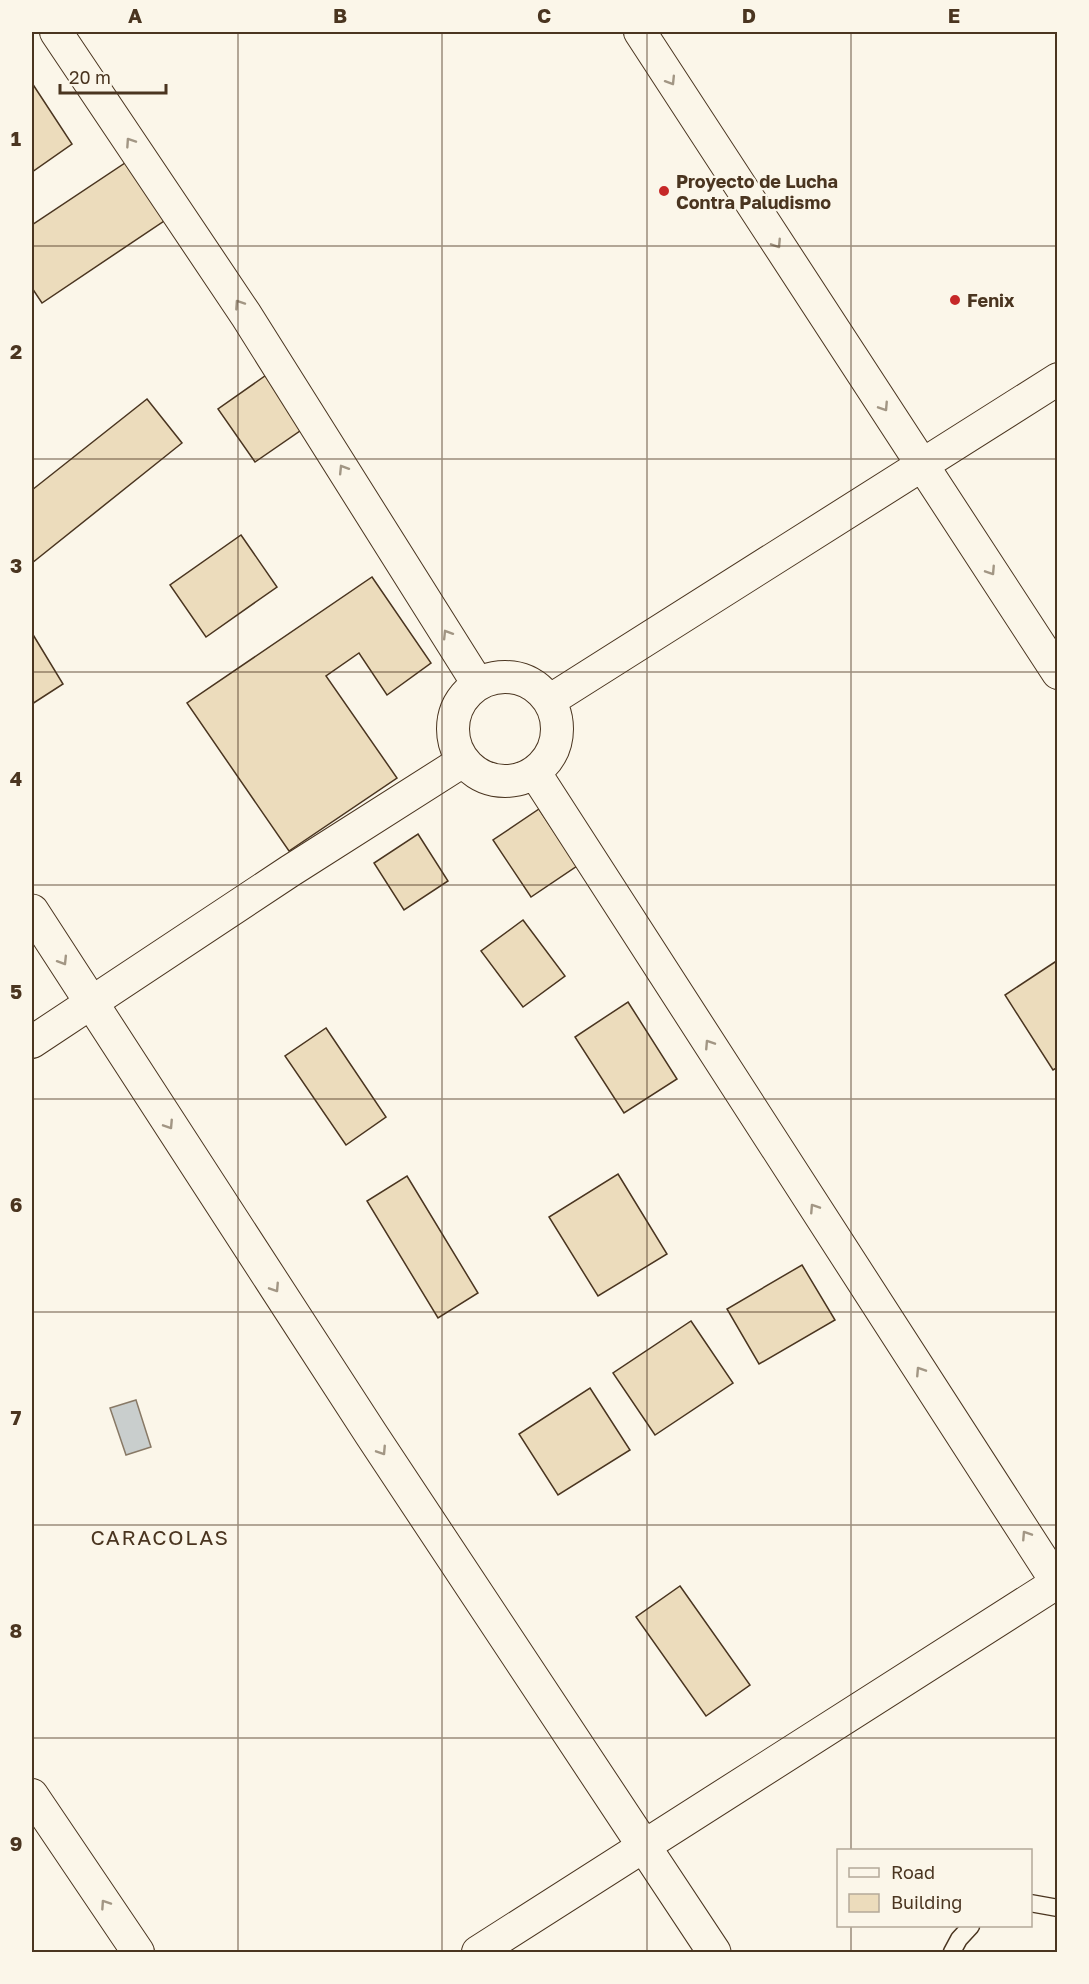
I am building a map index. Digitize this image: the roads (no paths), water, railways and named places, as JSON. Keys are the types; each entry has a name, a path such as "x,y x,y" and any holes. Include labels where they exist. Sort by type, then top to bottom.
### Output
{"street":[{"path":"56,32 246,315 478,684"},
{"path":"640,32 1058,673"},
{"path":"549,701 1058,379"},
{"path":"499,677 522,679 532,684 549,701 557,722 557,734 550,756 535,773 514,781 492,780 481,776 463,761 453,738 452,726 460,702 478,684 499,677"},
{"path":"32,1042 290,871 463,761"},
{"path":"478,1953 1057,1583 535,773"},
{"path":"32,911 90,1005 714,1953"},
{"path":"32,1795 138,1953"}],"lane":[{"path":"1032,1903 1058,1908"},
{"path":"952,1953 959,1939 970,1927"}],"place":[{"name":"Proyecto de Lucha Contra Paludismo","path":"664,191"},
{"name":"Fenix","path":"955,300"}],"district":[{"name":"CARACOLAS","path":"160,1537"}]}
